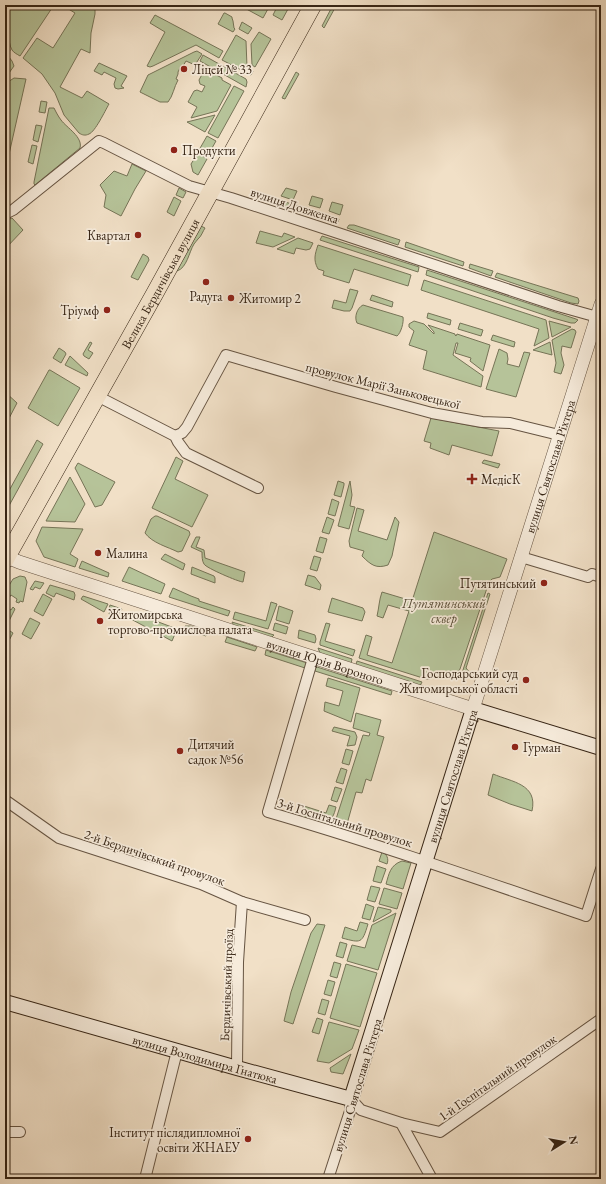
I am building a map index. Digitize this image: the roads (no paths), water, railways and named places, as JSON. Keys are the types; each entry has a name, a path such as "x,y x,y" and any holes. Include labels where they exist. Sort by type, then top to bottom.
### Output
{"highway":[{"name":"Велика Бердичівська вулиця","path":"5,555 97,396 306,5"},
{"name":"Велика Бердичівська вулиця","path":"5,555 207,191 313,5"}],"main road":[{"name":"вулиця Юрія Вороного","path":"473,709 601,748"},
{"name":"вулиця Святослава Ріхтера","path":"351,1099 473,709"},
{"name":"вулиця Володимира Гнатюка","path":"5,1002 351,1099"}],"street":[{"name":"вулиця Довженка","path":"5,214 13,210 99,141 104,142 189,186 355,238 558,306 599,317"},
{"name":"вулиця Святослава Ріхтера","path":"473,709 599,317 601,304"},
{"name":"провулок Марії Заньковецької","path":"175,436 182,433 187,427 226,355 432,413 482,422 510,423 560,435"},
{"path":"97,396 175,436 186,453 258,488"},
{"name":"вулиця Юрія Вороного","path":"5,555 19,562 473,709"},
{"path":"521,557 588,577 592,574 601,577"},
{"name":"3-й Госпітальний провулок","path":"313,658 268,812 331,830 426,861 586,916 601,869"},
{"name":"2-й Бердичівський провулок","path":"5,800 59,838 202,884 242,902 305,920"},
{"name":"Бердичівський проїзд","path":"237,1068 238,962 242,902"},
{"name":"1-й Госпітальний провулок","path":"402,1123 440,1132 601,1019"},
{"path":"145,1179 177,1051"},
{"name":"вулиця Святослава Ріхтера","path":"328,1179 350,1111 351,1099"},
{"name":"вулиця Володимира Гнатюка","path":"351,1099 361,1110 402,1123"},
{"path":"402,1123 432,1179"},
{"path":"5,1132 20,1132"}],"place":[{"name":"Ліцей № 33","path":"184,69"},
{"name":"Продукти","path":"174,150"},
{"name":"Квартал","path":"138,235"},
{"name":"Радуга","path":"206,282"},
{"name":"Житомир 2","path":"231,298"},
{"name":"Тріумф","path":"107,310"},
{"name":"МедісК","path":"472,479"},
{"name":"Малина","path":"98,553"},
{"name":"Путятинський","path":"544,583"},
{"name":"Житомирська торгово-промислова палата","path":"100,621"},
{"name":"Господарський суд Житомирської області","path":"526,680"},
{"name":"Гурман","path":"515,747"},
{"name":"Дитячий садок №56","path":"180,751"},
{"name":"Інститут післядипломної освіти ЖНАЕУ","path":"248,1139"}],"park label":[{"name":"Путятинський сквер","path":"444,610"}]}
